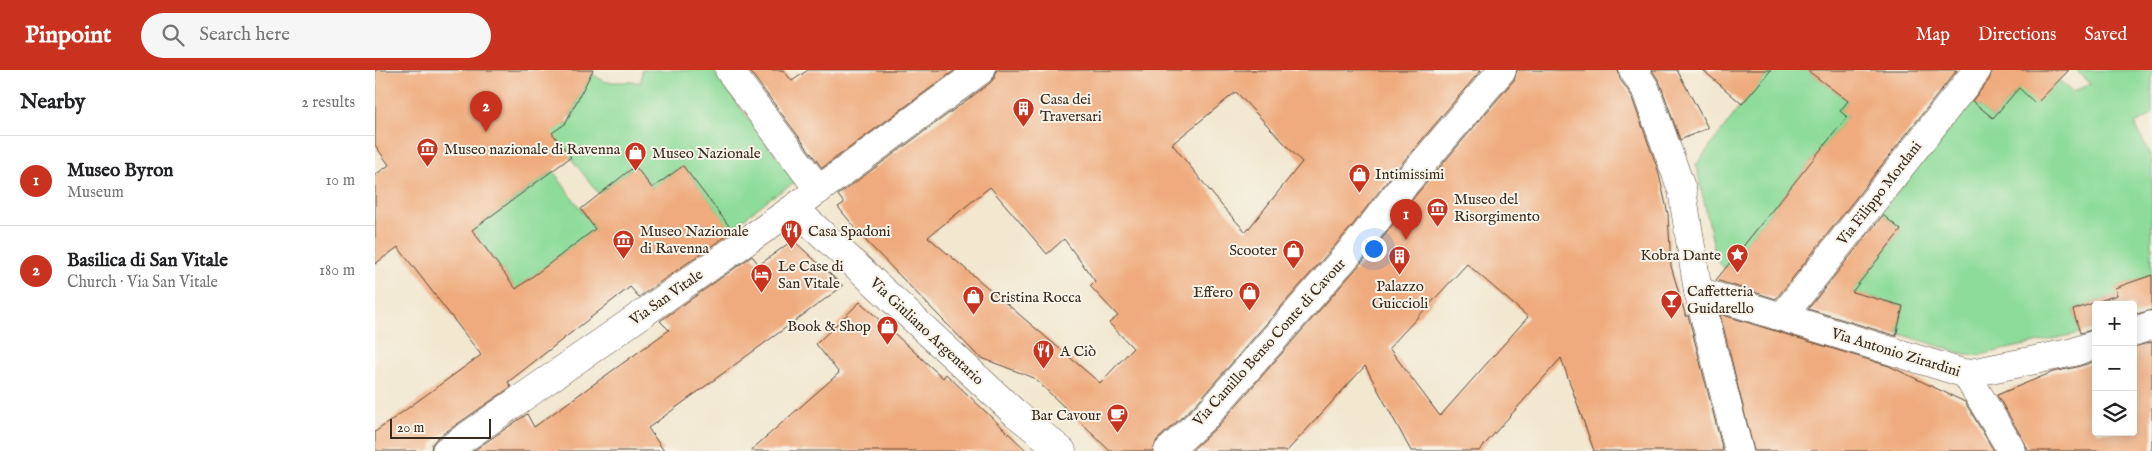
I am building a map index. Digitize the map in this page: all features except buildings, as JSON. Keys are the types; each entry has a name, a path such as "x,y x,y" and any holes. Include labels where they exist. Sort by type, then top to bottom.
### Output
{"street":[{"path":"729,70 819,190"},
{"name":"Via San Vitale","path":"452,449 794,208 981,70"},
{"name":"Via Camillo Benso Conte di Cavour","path":"1168,451 1206,416 1364,236 1404,185 1502,70"},
{"path":"1633,70 1645,88 1682,190 1698,291 1739,451"},
{"name":"Via Filippo Mordani","path":"1781,317 1977,70"},
{"name":"Via Giuliano Argentario","path":"794,208 1015,413 1062,451"},
{"name":"Via Antonio Zirardini","path":"1698,291 1966,374 2074,352 2092,345"},
{"path":"2137,331 2152,325"},
{"path":"1966,374 2012,451"}],"green space":[{"path":"642,70 712,70 796,182 770,198 731,229 683,166 652,188 635,166 599,194 558,142 498,141 562,120 566,124 572,120 570,115 591,73 605,82 641,82"},
{"path":"1767,70 1807,70 1848,101 1840,111 1847,117 1725,269 1717,261 1696,165 1769,72"},
{"path":"2076,70 2152,70 2152,115 2135,124 2152,159 2152,275 2115,288 2117,295 2099,301 2092,301 2092,304 2073,310 2080,333 1980,355 1965,354 1897,333 1903,306 1852,292 1901,230 1881,213 1972,101 1993,118 2019,88 2059,80 2072,92 2091,84"},
{"path":"553,171 595,229 516,289 472,230"}],"place":[{"name":"Casa dei Traversari","path":"1024,127"},
{"name":"Basilica di San Vitale","path":"486,132"},
{"name":"Museo nazionale di Ravenna","path":"428,168"},
{"name":"Museo Nazionale","path":"636,172"},
{"name":"Intimissimi","path":"1359,193"},
{"name":"Museo del Risorgimento","path":"1438,227"},
{"name":"Museo Byron","path":"1406,240"},
{"name":"Casa Spadoni","path":"792,250"},
{"name":"Museo Nazionale di Ravenna","path":"624,259"},
{"name":"Scooter","path":"1293,269"},
{"name":"Kobra Dante","path":"1737,274"},
{"name":"Palazzo Guiccioli","path":"1400,276"},
{"name":"Le Case di San Vitale","path":"762,294"},
{"name":"Effero","path":"1249,311"},
{"name":"Cristina Rocca","path":"974,316"},
{"name":"Caffetteria Guidarello","path":"1671,319"},
{"name":"Book & Shop","path":"887,345"},
{"name":"A Ciò","path":"1044,370"},
{"name":"Bar Cavour","path":"1117,434"}]}
